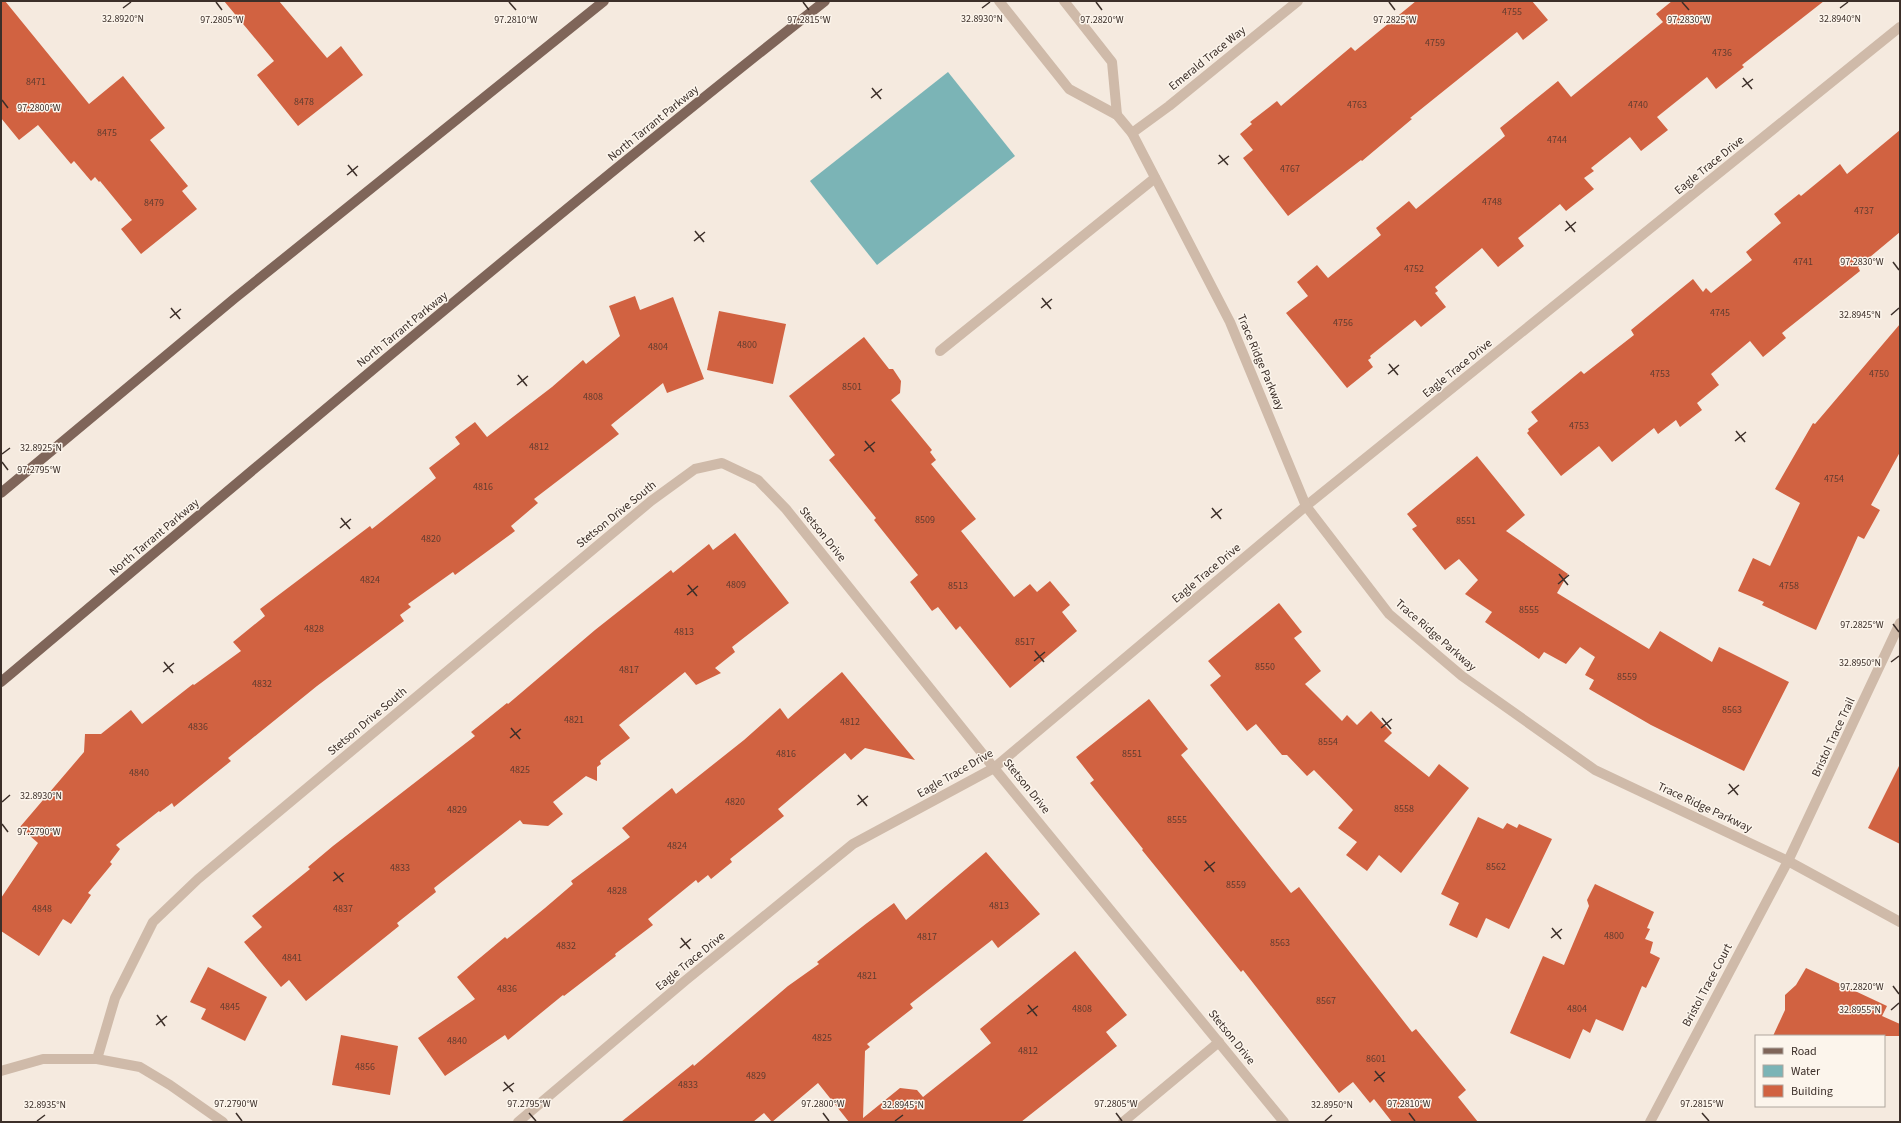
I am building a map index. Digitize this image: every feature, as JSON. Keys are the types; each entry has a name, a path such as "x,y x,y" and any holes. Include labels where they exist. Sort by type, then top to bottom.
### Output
{"main road":[{"path":"1,493 241,293 604,1"},
{"name":"North Tarrant Parkway","path":"1,682 288,440 736,71 825,1"}],"street":[{"name":"Trace Ridge Parkway","path":"999,1 1069,89 1117,115 1132,133 1230,322 1306,506 1390,614 1462,676 1595,770 1788,861 1900,922"},
{"path":"1064,1 1112,62 1117,115"},
{"name":"Emerald Trace Way","path":"1132,133 1169,106 1298,1"},
{"name":"Eagle Trace Drive","path":"518,1122 686,980 853,844 994,768 1306,506 1900,27"},
{"path":"940,351 1155,178"},
{"name":"Stetson Drive","path":"722,463 758,480 786,509 994,768 1284,1122"},
{"name":"Stetson Drive South","path":"97,1058 115,998 153,922 198,879 651,501 695,469 722,463"},
{"name":"Bristol Trace Trail","path":"1788,861 1900,623"},
{"name":"Bristol Trace Court","path":"1650,1122 1788,861"},
{"path":"1123,1122 1219,1042"},
{"path":"1,1071 43,1059 97,1058 140,1068 170,1084 223,1122"}],"water":[{"path":"948,72 1015,156 877,265 810,181"}],"building":[{"path":"1,1 5,1 89,104 123,76 165,128 150,140 188,186 182,191 197,209 141,254 121,229 132,220 100,181 99,182 95,177 91,181 74,161 71,164 38,125 19,140 1,118"},
{"path":"224,1 279,1 327,58 341,46 363,75 298,126 257,75 274,61"},
{"path":"1416,1 1532,1 1548,20 1523,40 1517,32 1410,118 1412,119 1362,161 1361,160 1288,216 1243,158 1253,150 1240,134 1252,124 1250,122 1277,101 1281,106 1351,47 1355,51"},
{"path":"1672,1 1824,1 1742,65 1744,67 1716,89 1707,77 1657,117 1668,130 1641,151 1630,137 1591,168 1594,171 1584,178 1594,189 1566,211 1560,204 1518,238 1524,246 1498,267 1482,248 1435,287 1438,291 1435,293 1446,307 1421,327 1415,320 1370,356 1371,358 1368,360 1373,367 1347,388 1286,313 1308,296 1297,282 1317,265 1328,278 1381,235 1376,228 1409,201 1416,209 1505,136 1500,128 1558,81 1571,97 1663,22 1656,14"},
{"path":"1900,130 1900,232 1858,267 1860,271 1782,333 1786,338 1763,357 1750,341 1711,374 1719,385 1697,403 1702,410 1680,427 1676,420 1658,434 1654,428 1612,462 1599,446 1561,476 1527,433 1529,431 1528,429 1538,421 1531,412 1581,371 1584,374 1634,335 1631,330 1693,279 1703,292 1706,288 1711,293 1752,260 1746,252 1781,223 1774,214 1799,194 1801,196 1840,164 1847,174"},
{"path":"635,296 640,310 673,297 704,379 667,393 663,383 611,425 619,434 534,499 538,503 511,526 515,531 455,575 453,572 408,604 411,607 400,615 404,621 317,686 228,758 231,761 174,807 172,803 160,812 159,811 116,845 120,849 110,862 112,864 88,893 91,895 71,924 63,919 39,956 1,931 1,898 38,843 20,827 84,752 85,734 101,734 131,710 142,724 193,684 194,685 241,651 233,642 265,616 260,609 370,526 372,529 436,478 429,468 460,444 455,437 475,422 487,437 552,387 583,360 586,364 620,336 609,306"},
{"path":"719,311 786,324 773,384 707,370"},
{"path":"1900,324 1900,452 1871,505 1880,510 1864,539 1858,536 1816,630 1762,605 1764,602 1738,591 1753,558 1770,566 1800,503 1775,489 1813,423 1815,424"},
{"path":"864,337 889,369 893,369 901,381 900,393 891,400 932,450 930,452 936,460 931,464 976,519 961,531 1014,597 1030,584 1037,592 1050,581 1070,605 1062,612 1077,631 1010,688 960,626 956,630 938,607 932,611 910,582 918,575 874,520 876,518 829,460 835,455 789,396"},
{"path":"1477,456 1525,515 1506,531 1568,574 1557,593 1649,649 1660,631 1712,662 1719,647 1789,682 1744,771 1651,725 1589,689 1594,680 1585,675 1595,657 1580,647 1566,664 1544,652 1539,659 1485,622 1492,612 1465,594 1478,580 1459,559 1445,570 1412,529 1417,526 1407,514"},
{"path":"735,533 789,603 732,647 735,652 715,668 721,673 696,685 685,672 619,725 630,738 600,761 601,764 597,767 597,781 586,776 553,802 563,814 548,826 523,824 520,820 434,888 436,892 397,923 399,926 306,1001 289,980 281,987 244,942 262,927 252,916 310,869 308,867 333,846 475,736 471,732 507,703 508,704 595,630 671,570 673,573 709,544 713,550"},
{"path":"1279,603 1302,632 1294,638 1321,671 1305,684 1342,721 1347,715 1357,725 1371,711 1392,733 1384,741 1429,777 1439,764 1469,788 1401,873 1379,855 1367,871 1346,855 1357,842 1338,828 1353,810 1314,770 1307,776 1287,755 1282,755 1256,724 1247,731 1210,685 1221,676 1208,661"},
{"path":"842,672 915,760 865,748 851,760 845,753 778,809 784,816 730,859 732,862 711,879 708,875 698,883 696,880 648,919 653,925 615,954 616,956 564,996 563,995 508,1040 505,1035 445,1076 418,1038 475,999 457,977 505,937 507,939 545,908 573,884 571,881 630,837 622,828 672,788 676,794 744,740 780,708 788,719"},
{"path":"1149,699 1188,749 1181,755 1291,893 1299,887 1412,1032 1416,1029 1466,1090 1458,1097 1478,1122 1392,1122 1374,1099 1370,1103 1353,1082 1339,1093 1243,970 1241,972 1142,850 1143,849 1090,783 1094,780 1076,757"},
{"path":"1900,764 1900,844 1868,828"},
{"path":"1478,817 1503,829 1507,823 1517,828 1519,824 1552,839 1509,929 1486,918 1477,938 1449,925 1459,903 1441,894"},
{"path":"986,852 1040,914 998,948 992,940 910,1004 913,1008 867,1044 870,1047 865,1051 863,1118 900,1088 917,1090 923,1097 991,1043 980,1029 1075,951 1127,1015 1106,1032 1117,1046 1021,1122 849,1122 818,1083 772,1122 764,1113 753,1122 621,1122 693,1064 694,1066 788,986 819,964 817,962 894,903 906,920"},
{"path":"1595,884 1654,912 1647,928 1650,929 1645,939 1653,942 1650,953 1660,958 1646,988 1642,986 1623,1031 1596,1019 1590,1033 1583,1029 1570,1059 1510,1033 1543,956 1564,965 1589,906 1587,900"},
{"path":"208,967 267,997 245,1041 201,1019 206,1009 190,1002"},
{"path":"1806,968 1887,1006 1882,1016 1900,1024 1900,1036 1773,1035 1785,1010 1785,995 1796,985"},
{"path":"341,1035 398,1046 390,1095 332,1085"}]}
